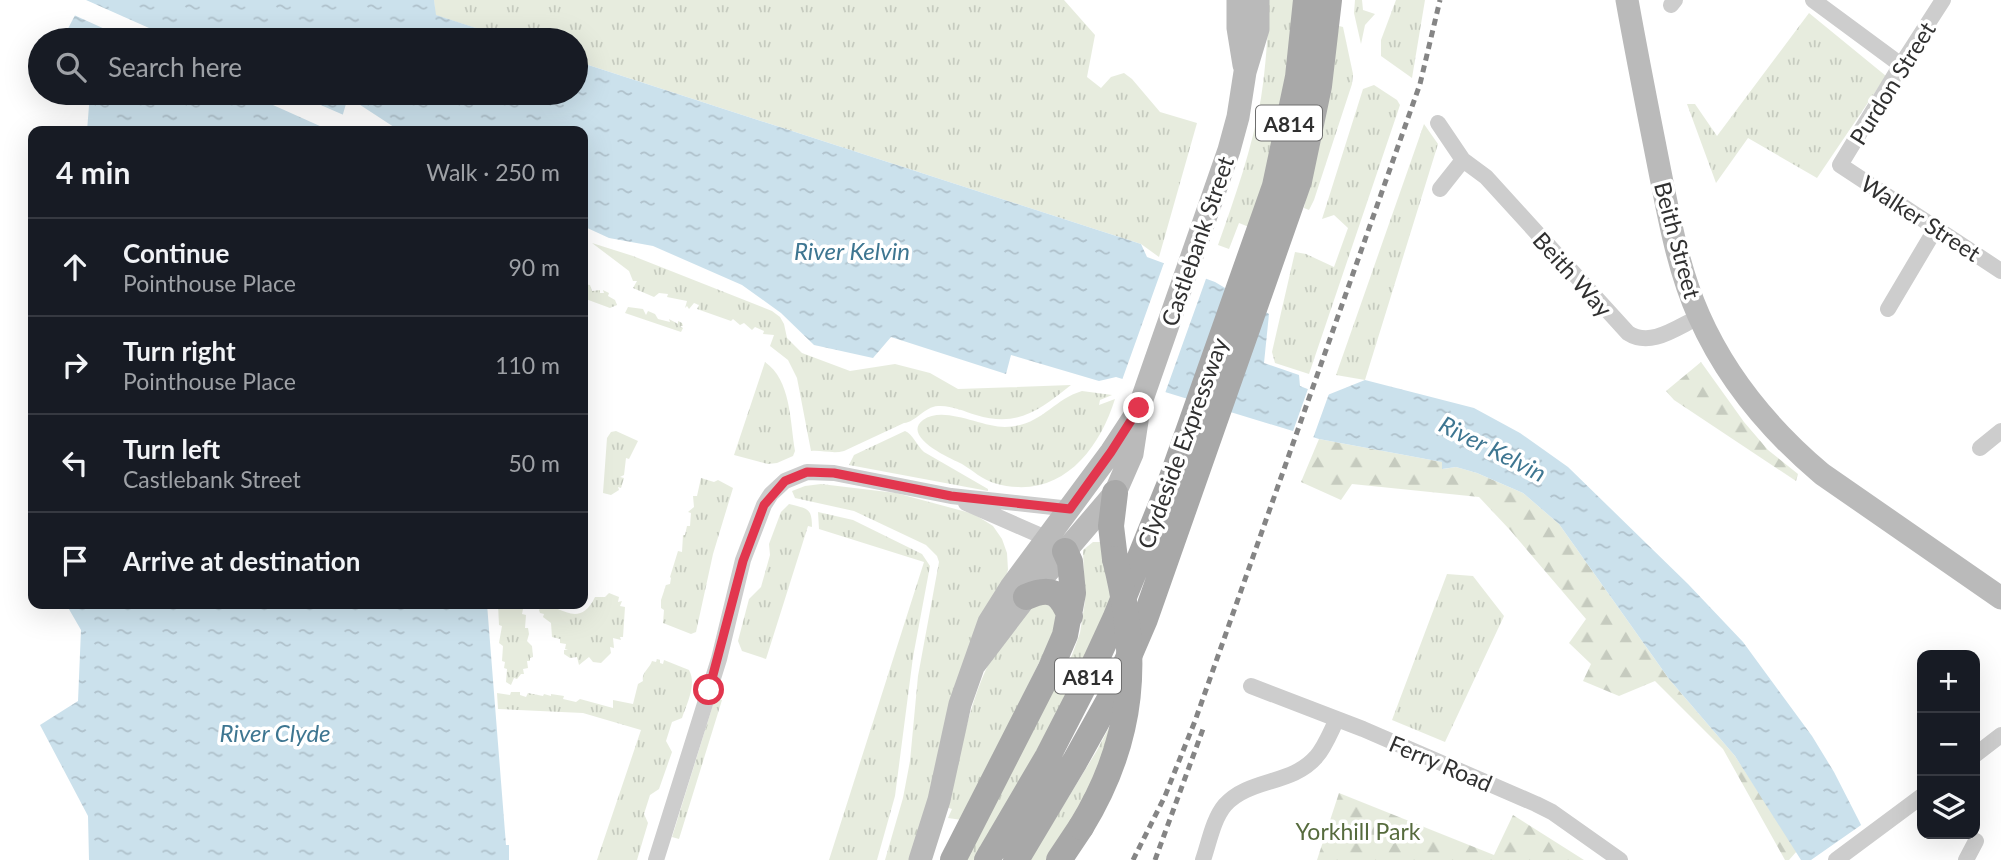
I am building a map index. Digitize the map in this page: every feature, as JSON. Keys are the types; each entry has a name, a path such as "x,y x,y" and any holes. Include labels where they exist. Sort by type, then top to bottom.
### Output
{"main road":[{"name":"Castlebank Street","path":"1238,0 1238,28 1245,72"},
{"name":"Castlebank Street","path":"1115,493 1132,454 1139,408 1229,150 1238,117 1245,72 1258,29 1258,0"},
{"name":"Clydeside Expressway","path":"1016,860 1076,761 1114,691 1145,619 1180,487 1255,242 1275,186 1298,77 1306,0"},
{"name":"Clydeside Expressway","path":"987,860 1048,756 1180,487 1282,233 1309,140 1319,86 1329,0"},
{"name":"Beith Street","path":"1628,0 1671,226 1682,269 1699,317 1717,350 1766,419 1806,461 2001,598"},
{"name":"Castlebank Street","path":"1056,544 1098,530 1111,452 1139,408"},
{"name":"A814","path":"1059,860 1103,788 1119,745 1129,688 1130,640 1098,530 1115,493"},
{"name":"A814","path":"953,860 1050,670 1070,616 1072,576 1056,544"},
{"path":"975,664 1026,597 1056,544"},
{"path":"920,860 939,800 960,704 989,622 1011,587 1056,544"},
{"path":"1026,597 1043,590 1051,592 1064,603 1070,616"}],"street":[{"path":"1813,0 1901,65"},
{"name":"Purdon Street","path":"1840,165 1943,0"},
{"name":"Beith Way","path":"1438,123 1463,160 1486,177 1628,333 1637,339 1648,339 1699,317"},
{"path":"1440,189 1463,160"},
{"name":"Walker Street","path":"1840,165 2001,271"},
{"path":"1888,309 1936,228"},
{"path":"1980,448 2001,431"},
{"path":"656,860 719,659 743,561 764,505 785,481 807,472 834,473 951,496 1098,530"},
{"path":"951,496 1056,544"},
{"name":"Ferry Road","path":"1251,686 1338,719 1552,811 1620,860"},
{"path":"1203,860 1225,805 1246,789 1295,772 1315,758 1338,719"},
{"path":"1980,751 2001,735"},
{"path":"1836,860 1917,800"},
{"path":"1969,859 1976,841"}],"green space":[{"path":"434,0 1064,0 1095,35 1087,77 1101,88 1111,77 1124,73 1160,112 1197,123 1159,257 1141,244 588,65 588,28 476,28 435,15"},
{"path":"1269,0 1297,0 1292,46 1272,157 1249,227 1239,223 1229,249 1218,245 1253,136 1261,98"},
{"path":"1355,0 1362,0 1363,10 1375,14 1365,25 1361,44 1354,13"},
{"path":"1396,0 1425,0 1412,78 1381,56 1381,40"},
{"path":"1809,13 1886,76 1817,178 1748,138 1716,183 1687,104 1695,104 1717,136"},
{"path":"1339,26 1343,27 1353,74 1352,84 1309,210 1304,208"},
{"path":"1374,85 1397,100 1400,105 1309,374 1275,363 1272,352 1295,252 1334,267 1348,228 1334,215 1322,219 1363,89"},
{"path":"1424,124 1438,144 1365,380 1336,375"},
{"path":"592,243 633,256 772,311 784,324 787,338 802,353 850,371 895,364 930,373 958,389 1071,385 1038,409 1016,418 991,418 952,407 938,406 844,451 811,451 797,378 788,360 770,346 774,335 763,334 764,331 755,327 752,330 744,323 740,325 733,319 731,321 697,309 699,305 694,303 689,309 687,306 685,308 687,301 667,297 668,294 659,293 654,297 633,288 637,281 633,281 629,271"},
{"path":"588,285 592,291 600,290 600,293 604,293 603,290 609,293 608,296 615,300 617,305 610,308 588,300"},
{"path":"628,307 643,309 646,315 648,311 658,319 670,322 669,319 678,324 678,321 683,328 681,332 625,313"},
{"path":"765,362 774,370 785,390 795,451 793,456 768,464 734,455"},
{"path":"1701,362 1744,422 1768,450 1798,474 1796,481 1674,400 1666,391"},
{"path":"1082,391 1112,395 1100,400 1099,405 1115,399 1108,419 1098,438 1072,468 1056,479 1038,485 1017,487 990,482 930,446 918,433 918,427 923,420 941,415 995,426 1018,426 1038,418 1063,400"},
{"path":"616,431 638,441 629,459 626,458 624,475 620,477 624,478 621,488 618,487 619,490 611,495 603,493 607,438 611,432"},
{"path":"905,431 924,452 988,491 849,465 854,455"},
{"path":"1319,439 1442,462 1443,469 1456,467 1477,473 1523,493 1559,524 1669,679 1735,756 1797,851 1789,860 1785,860 1723,749 1655,681 1619,696 1583,681 1591,664 1569,643 1586,619 1479,497 1352,484 1341,500 1301,482"},
{"path":"701,478 714,482 718,480 733,488 713,554 696,632 691,634 663,623 664,610 661,608 661,600 666,585 670,584 678,551 682,552 683,535 687,526 690,526 691,513 688,512 694,507 693,496 697,496"},
{"path":"821,484 896,493 974,514 993,526 1007,553 1008,570 1004,582 969,647 951,699 936,778 911,860 885,860 903,798 910,761 918,676 939,562 926,545 854,511 795,498 792,491"},
{"path":"789,504 809,512 812,527 808,526 766,659 742,651 738,641 749,599 761,587 770,555 769,544 781,512"},
{"path":"818,512 853,520 922,554 930,566 913,657 895,796 877,860 829,860 924,562 819,529"},
{"path":"1093,542 1100,542 1117,593 1091,652 977,860 965,860 1072,655 1080,633 1085,601 1083,550"},
{"path":"1447,574 1473,576 1504,616 1445,742 1392,720"},
{"path":"609,593 619,597 618,602 622,601 620,606 625,607 623,637 620,637 621,640 613,638 614,648 610,647 611,653 601,663 593,662 589,657 579,665 577,657 570,658 564,654 564,650 568,650 565,649 566,644 552,637 551,623 539,610 558,609 575,614 588,609 595,597 605,597"},
{"path":"1040,599 1062,616 962,820 948,818 952,809 946,807 969,718 984,674 1006,634"},
{"path":"498,609 523,609 522,614 526,615 525,628 528,628 529,634 527,641 532,646 533,657 527,661 528,668 523,669 524,674 514,678 511,685 506,682 507,669 502,661 503,646 499,643 502,626 499,625"},
{"path":"657,659 660,663 663,664 664,660 689,670 692,687 689,700 682,718 672,722 666,741 672,752 659,789 650,795 644,814 648,823 637,860 597,860 641,730 583,713 498,709 497,693 510,695 511,692 520,692 520,695 526,697 528,693 543,696 551,694 576,702 580,699 613,708 613,700 633,704 638,684 643,681 643,675 652,661 656,662"},
{"path":"715,698 722,700 679,839 672,837"},
{"path":"1121,705 1115,734 1053,860 1030,860 1096,752"},
{"name":"Yorkhill Park","path":"1339,793 1494,855 1513,815 1584,860 1317,860"}],"water":[{"path":"83,0 434,0 436,15 476,28 68,28"},
{"name":"River Kelvin","path":"588,65 1141,244 1147,257 1215,282 1269,314 1264,363 1299,375 1300,386 1325,396 1365,380 1474,408 1520,433 1568,467 1688,584 1743,642 1812,736 1834,772 1879,860 1801,860 1735,756 1669,679 1559,524 1523,493 1477,473 1456,467 1442,469 1442,462 1319,439 1116,377 1099,381 1011,355 1006,374 891,337 873,358 814,345 781,313 742,285 653,246 609,238 588,228 588,126 392,126 360,105 588,105"},
{"name":"River Kelvin","path":"89,105 346,105 339,126 87,126"},
{"name":"River Clyde","path":"69,609 487,609 509,860 89,860 88,816 40,725 78,701 81,630"}],"pier":[{"path":"81,0 86,0 149,28 103,28 74,15"},
{"path":"273,105 321,105 346,116 343,126 320,126"},
{"path":"1165,260 1207,276 1164,396 1121,383"},
{"path":"1309,386 1325,392 1330,391 1312,441 1292,434"},
{"path":"1864,823 1882,860 1811,860"}],"railway":[{"path":"1133,860 1165,796 1195,721 1420,84 1440,0"},
{"path":"1155,860 1203,729"}],"route":[{"path":"709,690 743,561 764,505 785,481 807,472 834,473 951,496 1070,509 1139,408"}]}
